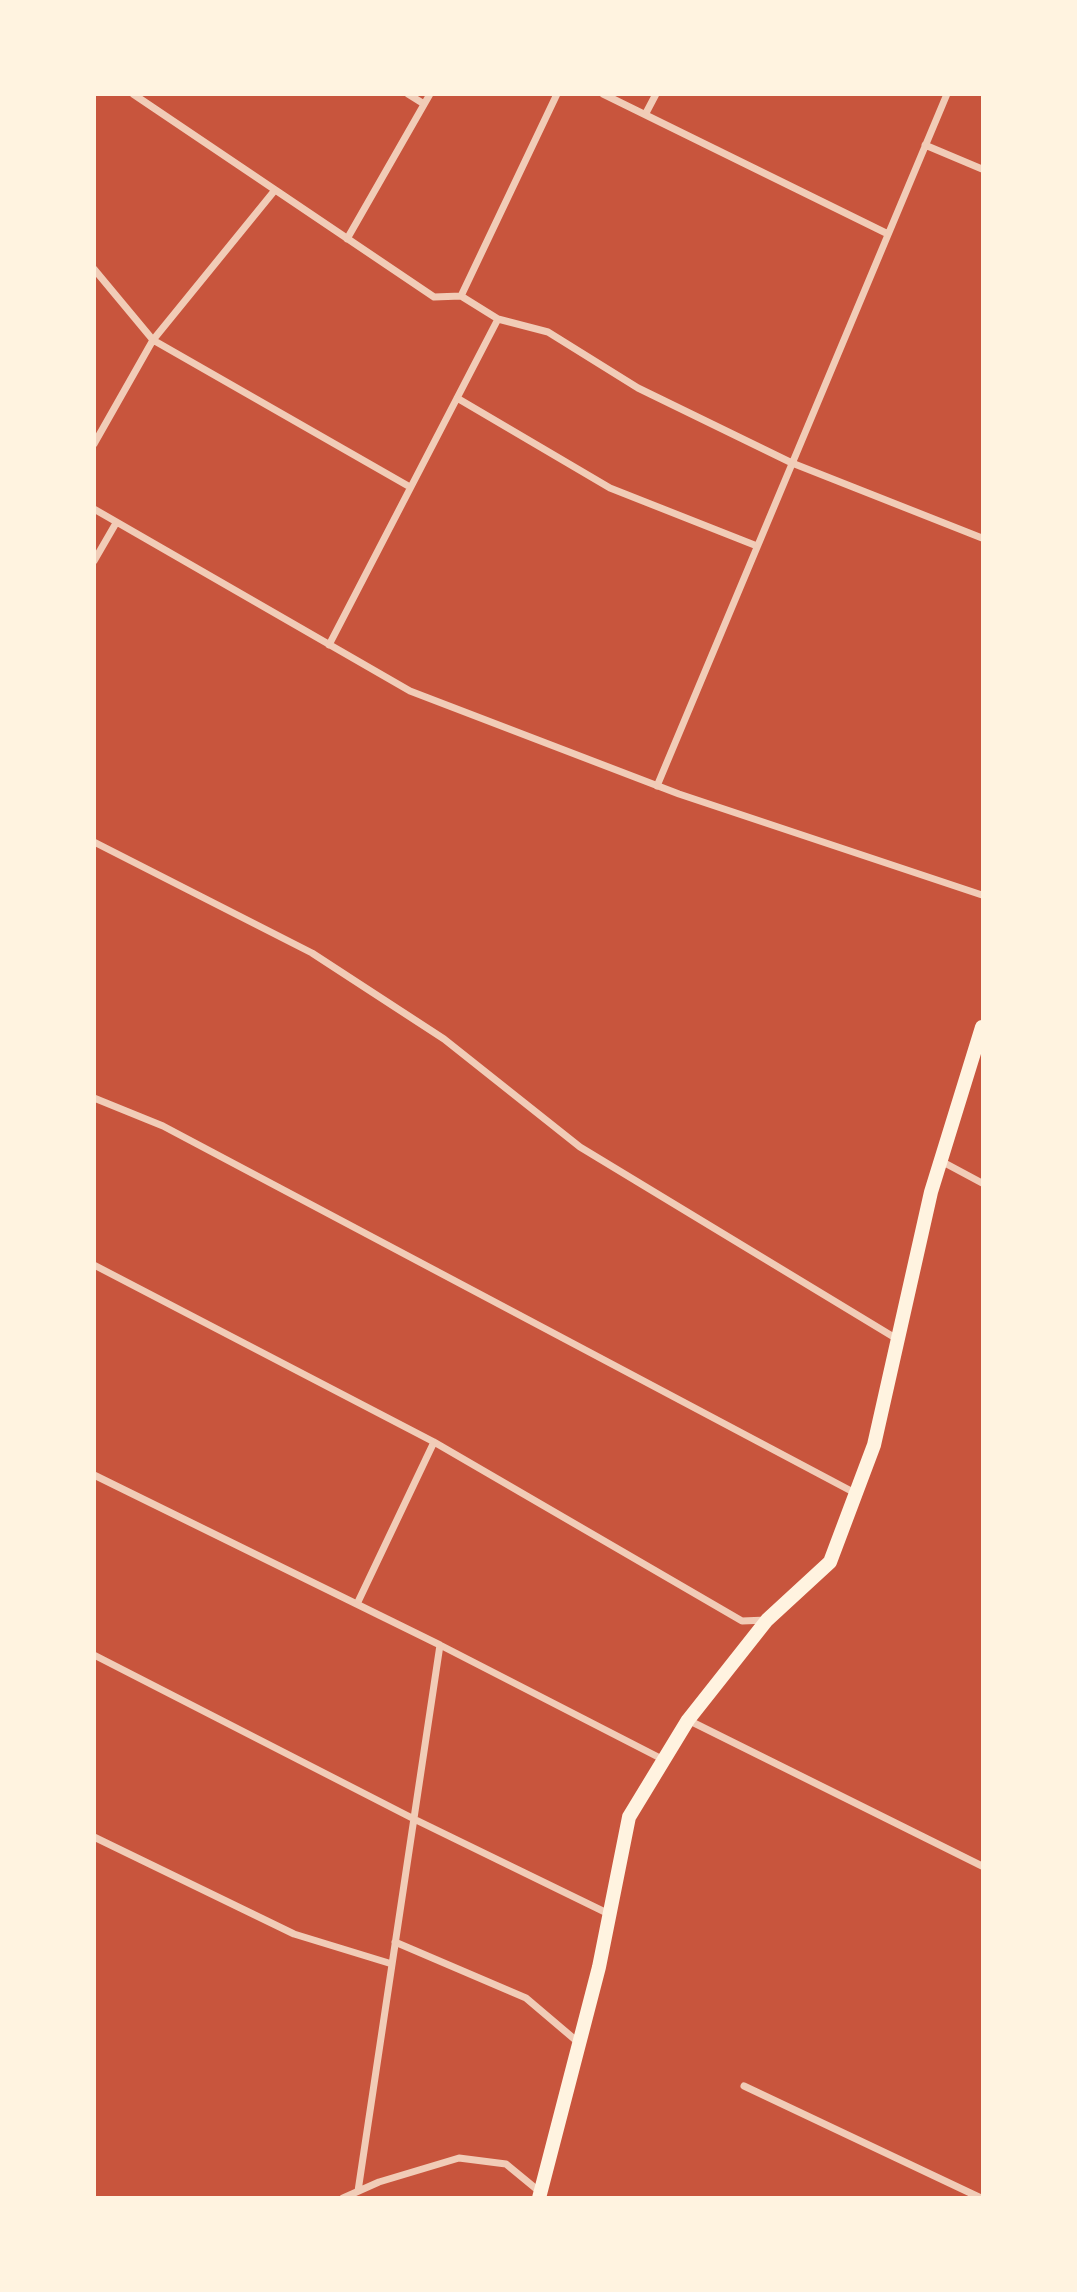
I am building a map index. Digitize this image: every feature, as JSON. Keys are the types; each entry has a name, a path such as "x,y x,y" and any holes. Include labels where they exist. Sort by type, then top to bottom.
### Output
{"main road":[{"path":"540,2195 579,2043 629,1817 688,1720 767,1620 830,1562 874,1445 941,1160 982,1027"}],"street":[{"path":"133,94 434,297 461,296 498,319 548,332 638,388 792,463 982,538"},
{"path":"408,94 424,104"},
{"path":"347,239 430,94"},
{"path":"461,296 557,94"},
{"path":"603,94 888,234"},
{"path":"646,113 656,94"},
{"path":"657,786 947,94"},
{"path":"925,145 982,169"},
{"path":"94,444 153,340 275,190"},
{"path":"94,269 153,340 410,488"},
{"path":"329,645 498,319"},
{"path":"457,398 610,488 757,546"},
{"path":"94,509 410,691 657,786 982,895"},
{"path":"94,561 116,523"},
{"path":"94,842 312,953 444,1039 580,1147 898,1340"},
{"path":"94,1098 163,1126 856,1494"},
{"path":"941,1160 982,1183"},
{"path":"94,1265 434,1442 742,1621 767,1620"},
{"path":"357,1604 434,1442"},
{"path":"94,1475 440,1645 662,1759"},
{"path":"358,2191 440,1645"},
{"path":"94,1655 414,1819 609,1915"},
{"path":"688,1720 982,1866"},
{"path":"94,1837 294,1934 392,1964"},
{"path":"395,1942 526,1998 579,2043"},
{"path":"744,2086 981,2197"},
{"path":"343,2197 459,2158 506,2164 540,2195"}]}
